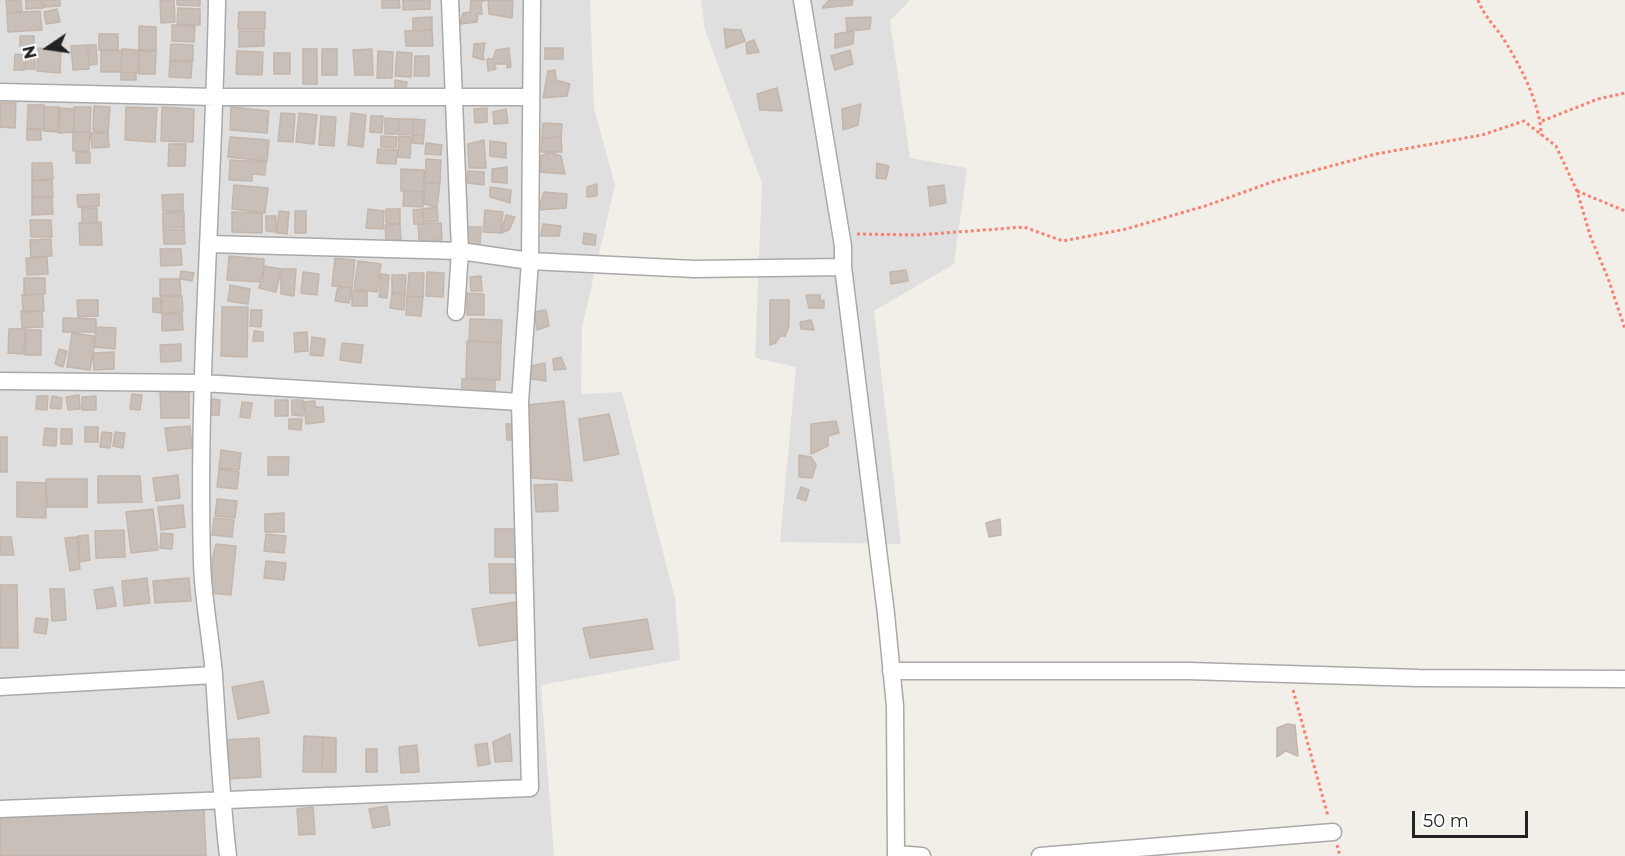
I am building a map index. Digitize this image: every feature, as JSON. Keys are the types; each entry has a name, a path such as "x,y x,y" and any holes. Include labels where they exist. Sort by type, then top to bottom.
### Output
{"street":[{"path":"217,0 216,97 202,383 202,564 228,856"},
{"path":"450,0 460,251 456,312"},
{"path":"0,808 530,788 520,402 530,261 532,0"},
{"path":"802,0 842,236 843,267 895,706 896,855 922,856"},
{"path":"0,92 216,97 530,97"},
{"path":"209,244 460,251 530,261 694,269 843,267"},
{"path":"0,381 202,383 520,402"},
{"path":"891,671 1189,671 1418,678 1625,679"},
{"path":"0,687 213,675"},
{"path":"1040,856 1333,832"}],"path":[{"path":"1478,0 1482,10 1513,55 1535,101 1541,121 1542,135"},
{"path":"1541,121 1598,99 1625,93"},
{"path":"842,236 858,233 916,235 957,233 1023,227 1063,240 1126,229 1206,206 1275,181 1376,154 1482,135 1524,121 1556,146 1577,191 1625,329"},
{"path":"1577,191 1625,211"},
{"path":"1288,674 1340,856"}],"shaded area":[{"path":"0,0 590,0 594,108 615,185 582,327 581,394 622,392 675,599 680,660 541,685 554,856 0,856"},
{"path":"701,0 910,0 890,21 910,158 967,168 954,264 874,311 901,544 780,542 796,367 755,358 762,183 705,30"}],"building":[{"path":"6,0 21,0 22,11 7,13"},
{"path":"26,0 42,0 43,8 26,9"},
{"path":"44,0 60,0 60,6 44,7"},
{"path":"174,0 175,22 161,23 160,1"},
{"path":"177,0 200,0 200,6 177,5"},
{"path":"382,0 399,0 400,8 382,8"},
{"path":"403,0 430,0 430,9 403,10"},
{"path":"471,0 487,0 481,2 482,14 478,14 477,22 460,24 463,13 470,12"},
{"path":"488,0 513,0 512,18 489,14"},
{"path":"829,0 853,0 852,5 822,8"},
{"path":"178,8 200,9 200,25 177,24"},
{"path":"57,9 60,22 46,24 44,12"},
{"path":"40,11 42,30 8,32 7,13"},
{"path":"239,12 265,12 265,29 238,29"},
{"path":"432,17 432,30 413,31 413,18"},
{"path":"871,17 870,29 847,31 846,18"},
{"path":"172,25 195,26 194,42 172,41"},
{"path":"139,26 156,27 156,50 139,50"},
{"path":"724,29 741,30 745,41 726,48"},
{"path":"432,30 433,46 406,46 405,31"},
{"path":"239,31 264,31 264,46 239,47"},
{"path":"854,31 853,44 835,48 835,34"},
{"path":"99,34 118,34 118,50 99,50"},
{"path":"20,36 34,36 34,47 20,47"},
{"path":"754,40 759,52 747,54 746,43"},
{"path":"485,43 484,60 473,57 474,44"},
{"path":"171,44 193,45 193,61 170,60"},
{"path":"88,45 89,69 73,70 71,46"},
{"path":"88,45 96,45 97,64 89,65"},
{"path":"38,48 61,50 60,73 37,71"},
{"path":"509,48 511,67 507,68 507,64 494,64 496,69 488,71 487,59 493,59 496,50"},
{"path":"545,48 563,48 563,59 545,59"},
{"path":"122,49 139,50 138,73 121,72"},
{"path":"303,49 317,49 317,84 303,84"},
{"path":"322,49 337,49 337,75 322,75"},
{"path":"372,49 373,75 355,75 353,50"},
{"path":"850,50 853,64 835,70 831,56"},
{"path":"101,51 122,51 121,72 101,72"},
{"path":"139,51 156,51 155,74 139,74"},
{"path":"237,51 263,52 262,75 236,74"},
{"path":"378,51 393,52 392,78 377,78"},
{"path":"397,52 412,53 411,77 395,76"},
{"path":"26,53 35,53 35,69 25,69"},
{"path":"274,53 290,53 290,74 274,74"},
{"path":"15,54 24,55 24,70 14,70"},
{"path":"415,56 429,56 429,76 414,76"},
{"path":"170,61 192,62 191,78 169,77"},
{"path":"555,70 556,80 570,84 567,96 543,98 548,71"},
{"path":"121,72 136,73 136,80 121,80"},
{"path":"395,80 407,82 406,89 395,89"},
{"path":"777,88 782,111 760,110 757,94"},
{"path":"0,103 16,103 15,128 0,127"},
{"path":"861,104 858,125 843,130 842,109"},
{"path":"28,105 44,105 44,130 27,129"},
{"path":"94,106 110,107 108,133 93,131"},
{"path":"44,107 60,107 60,132 44,131"},
{"path":"74,107 91,107 90,132 74,132"},
{"path":"126,107 157,108 155,142 125,140"},
{"path":"162,107 194,109 193,142 161,141"},
{"path":"231,107 269,111 267,133 230,130"},
{"path":"59,108 75,109 73,132 58,133"},
{"path":"487,108 487,122 475,123 474,109"},
{"path":"506,109 508,123 494,124 493,112"},
{"path":"281,113 295,114 293,142 278,141"},
{"path":"299,113 317,115 314,144 296,142"},
{"path":"351,113 366,115 363,147 348,145"},
{"path":"321,116 336,117 334,146 319,145"},
{"path":"371,116 383,116 382,133 370,132"},
{"path":"385,118 399,119 398,134 385,134"},
{"path":"399,119 413,119 413,135 398,134"},
{"path":"413,119 425,120 424,135 413,135"},
{"path":"543,123 562,124 561,137 542,138"},
{"path":"27,129 41,129 41,140 27,140"},
{"path":"73,132 90,132 89,151 73,151"},
{"path":"91,133 108,133 109,147 92,148"},
{"path":"413,135 424,135 423,144 412,143"},
{"path":"381,136 397,137 396,148 381,147"},
{"path":"399,136 411,137 410,158 398,157"},
{"path":"230,137 269,140 267,161 228,157"},
{"path":"561,137 562,152 541,152 542,138"},
{"path":"484,140 486,168 469,168 468,144"},
{"path":"490,141 506,143 506,158 490,156"},
{"path":"426,143 442,145 441,155 425,154"},
{"path":"169,144 186,144 185,166 168,166"},
{"path":"378,149 397,150 396,164 377,163"},
{"path":"76,152 90,152 90,163 76,163"},
{"path":"550,152 561,156 565,174 540,172 541,156"},
{"path":"426,159 441,160 440,183 425,183"},
{"path":"230,160 266,162 265,175 252,174 252,181 229,180"},
{"path":"32,163 52,163 53,179 32,180"},
{"path":"877,163 889,166 886,179 876,178"},
{"path":"507,167 507,183 492,182 492,169"},
{"path":"401,169 424,170 423,192 401,191"},
{"path":"468,171 484,172 484,185 467,183"},
{"path":"52,180 53,197 32,197 32,181"},
{"path":"425,183 440,183 437,207 424,204"},
{"path":"597,184 597,196 587,197 587,187"},
{"path":"234,185 268,188 265,213 232,209"},
{"path":"944,185 946,203 930,206 928,187"},
{"path":"490,187 511,190 510,203 490,197"},
{"path":"404,191 423,192 423,207 403,206"},
{"path":"544,192 567,194 566,208 538,210"},
{"path":"99,194 99,206 78,207 77,195"},
{"path":"183,194 183,211 163,211 162,195"},
{"path":"52,197 53,214 32,215 32,198"},
{"path":"437,207 438,221 424,222 422,209"},
{"path":"82,208 97,208 97,223 82,223"},
{"path":"368,209 384,211 383,229 366,228"},
{"path":"386,209 400,209 400,224 386,223"},
{"path":"422,209 424,224 414,224 413,210"},
{"path":"485,210 503,212 501,233 483,232"},
{"path":"279,211 289,212 287,234 277,233"},
{"path":"295,211 306,211 306,233 295,233"},
{"path":"184,212 184,229 163,230 163,213"},
{"path":"232,212 262,213 262,233 232,232"},
{"path":"506,215 515,217 509,230 501,233"},
{"path":"266,216 276,216 276,232 266,231"},
{"path":"30,220 51,220 52,237 31,237"},
{"path":"101,222 102,245 80,245 79,223"},
{"path":"441,223 442,240 419,241 418,224"},
{"path":"400,224 401,240 386,241 385,225"},
{"path":"543,224 561,226 559,236 541,236"},
{"path":"184,227 185,244 164,244 163,228"},
{"path":"467,227 481,227 480,245 467,245"},
{"path":"584,233 596,235 595,245 583,244"},
{"path":"51,239 52,256 31,257 30,240"},
{"path":"160,249 181,249 182,265 161,266"},
{"path":"229,256 264,259 263,282 227,280"},
{"path":"47,257 48,274 27,275 26,258"},
{"path":"335,258 355,260 352,288 332,286"},
{"path":"358,261 381,264 377,292 354,289"},
{"path":"264,266 281,269 276,292 259,288"},
{"path":"281,269 296,269 294,296 281,294"},
{"path":"906,270 908,281 891,284 890,272"},
{"path":"181,271 194,273 192,281 180,279"},
{"path":"303,272 319,274 317,295 301,293"},
{"path":"427,272 444,273 443,297 426,296"},
{"path":"409,273 424,273 423,297 407,296"},
{"path":"381,274 389,275 387,298 379,297"},
{"path":"392,275 406,275 405,294 392,293"},
{"path":"481,276 482,291 471,291 470,277"},
{"path":"24,278 45,278 45,294 24,295"},
{"path":"160,279 180,279 181,295 160,296"},
{"path":"230,285 250,289 248,304 228,301"},
{"path":"338,286 352,288 349,303 335,301"},
{"path":"352,291 367,291 367,306 352,306"},
{"path":"392,293 405,294 404,310 390,308"},
{"path":"467,293 484,294 484,315 467,315"},
{"path":"43,294 44,311 23,312 22,295"},
{"path":"806,295 820,295 820,300 824,301 824,308 809,308"},
{"path":"161,296 182,296 183,312 161,313"},
{"path":"407,296 423,297 421,316 406,315"},
{"path":"153,298 162,299 161,313 153,312"},
{"path":"77,300 98,300 98,316 78,317"},
{"path":"770,300 789,300 789,326 785,336 780,336 776,343 770,345"},
{"path":"222,307 248,307 247,357 221,356"},
{"path":"251,310 262,310 261,327 250,326"},
{"path":"546,310 549,326 537,330 534,312"},
{"path":"21,311 42,311 43,327 22,328"},
{"path":"162,314 182,314 183,330 162,331"},
{"path":"63,318 96,319 96,332 63,332"},
{"path":"470,319 502,320 501,343 469,341"},
{"path":"811,320 814,330 801,329 800,322"},
{"path":"96,327 116,328 115,349 94,347"},
{"path":"9,329 25,329 24,354 8,353"},
{"path":"26,330 41,330 41,355 25,355"},
{"path":"254,331 263,332 263,341 253,341"},
{"path":"307,332 308,351 295,352 294,333"},
{"path":"72,333 94,336 90,370 67,367"},
{"path":"312,337 325,339 323,356 310,355"},
{"path":"467,341 501,343 500,380 466,378"},
{"path":"342,343 363,345 361,363 340,360"},
{"path":"181,344 181,361 161,362 160,345"},
{"path":"59,349 67,351 63,367 55,364"},
{"path":"114,352 114,369 94,370 93,353"},
{"path":"561,357 566,369 554,370 553,359"},
{"path":"545,363 546,381 525,378 522,368"},
{"path":"462,379 495,380 495,397 462,396"},
{"path":"189,390 189,418 161,418 160,391"},
{"path":"132,394 142,395 140,410 130,409"},
{"path":"79,395 80,409 68,410 66,397"},
{"path":"37,396 48,396 47,410 36,409"},
{"path":"52,396 62,398 61,409 50,408"},
{"path":"96,396 96,410 82,410 82,397"},
{"path":"212,399 220,400 219,415 210,415"},
{"path":"275,400 288,400 288,416 275,416"},
{"path":"292,400 303,400 303,416 292,415"},
{"path":"315,401 315,407 323,407 324,422 306,424 304,402"},
{"path":"564,401 572,481 532,478 528,405"},
{"path":"242,402 252,403 250,418 240,417"},
{"path":"609,414 619,454 584,461 579,419"},
{"path":"289,419 302,419 301,430 289,429"},
{"path":"836,421 839,433 828,436 828,446 811,454 811,424"},
{"path":"506,424 514,424 515,440 507,440"},
{"path":"190,426 192,448 168,451 165,428"},
{"path":"85,427 98,427 98,442 85,442"},
{"path":"45,428 57,429 56,446 43,445"},
{"path":"61,429 72,429 72,444 61,444"},
{"path":"102,432 112,433 110,448 100,447"},
{"path":"115,432 125,433 123,448 113,446"},
{"path":"0,437 7,437 7,472 0,472"},
{"path":"221,450 241,453 239,470 219,468"},
{"path":"799,455 811,457 816,465 812,478 799,477"},
{"path":"268,457 289,457 288,475 268,475"},
{"path":"219,469 239,472 237,489 217,487"},
{"path":"178,475 180,498 156,501 153,478"},
{"path":"98,476 140,476 142,502 98,503"},
{"path":"46,479 87,479 87,507 47,507"},
{"path":"17,482 46,483 46,518 17,517"},
{"path":"557,484 558,511 536,512 534,485"},
{"path":"801,487 809,490 806,501 797,498"},
{"path":"217,499 237,501 235,518 215,516"},
{"path":"183,505 185,527 161,530 158,507"},
{"path":"153,509 158,550 131,553 126,512"},
{"path":"284,513 284,532 265,532 265,514"},
{"path":"214,518 234,520 232,537 212,535"},
{"path":"1000,519 1001,535 989,537 986,523"},
{"path":"495,529 520,529 520,557 495,557"},
{"path":"124,530 125,557 96,558 95,531"},
{"path":"161,533 173,534 172,549 160,548"},
{"path":"266,534 286,536 284,553 264,551"},
{"path":"88,535 90,560 80,562 78,536"},
{"path":"0,537 11,537 14,555 0,555"},
{"path":"77,537 80,569 70,571 65,538"},
{"path":"216,544 236,546 231,595 211,593"},
{"path":"266,561 286,563 284,580 264,578"},
{"path":"489,564 521,564 522,593 490,593"},
{"path":"147,578 150,603 124,606 122,581"},
{"path":"189,578 191,601 155,603 153,581"},
{"path":"0,585 17,585 18,648 0,648"},
{"path":"113,587 116,606 97,609 94,590"},
{"path":"50,589 64,589 66,620 52,621"},
{"path":"516,602 522,639 479,646 472,609"},
{"path":"36,618 48,619 46,634 34,632"},
{"path":"647,619 653,649 590,658 583,628"},
{"path":"263,681 269,713 238,719 232,687"},
{"path":"1287,724 1295,725 1298,756 1286,751 1277,757 1277,728"},
{"path":"510,734 512,761 495,762 493,742"},
{"path":"304,736 323,737 322,772 303,772"},
{"path":"323,737 336,738 336,772 322,772"},
{"path":"259,738 261,777 225,779 223,740"},
{"path":"487,743 490,764 478,766 475,745"},
{"path":"417,745 419,772 401,773 399,747"},
{"path":"366,749 377,749 377,772 366,772"},
{"path":"387,806 390,825 373,828 369,809"},
{"path":"204,807 206,856 0,856 0,814"},
{"path":"313,807 315,834 299,835 297,809"}]}
